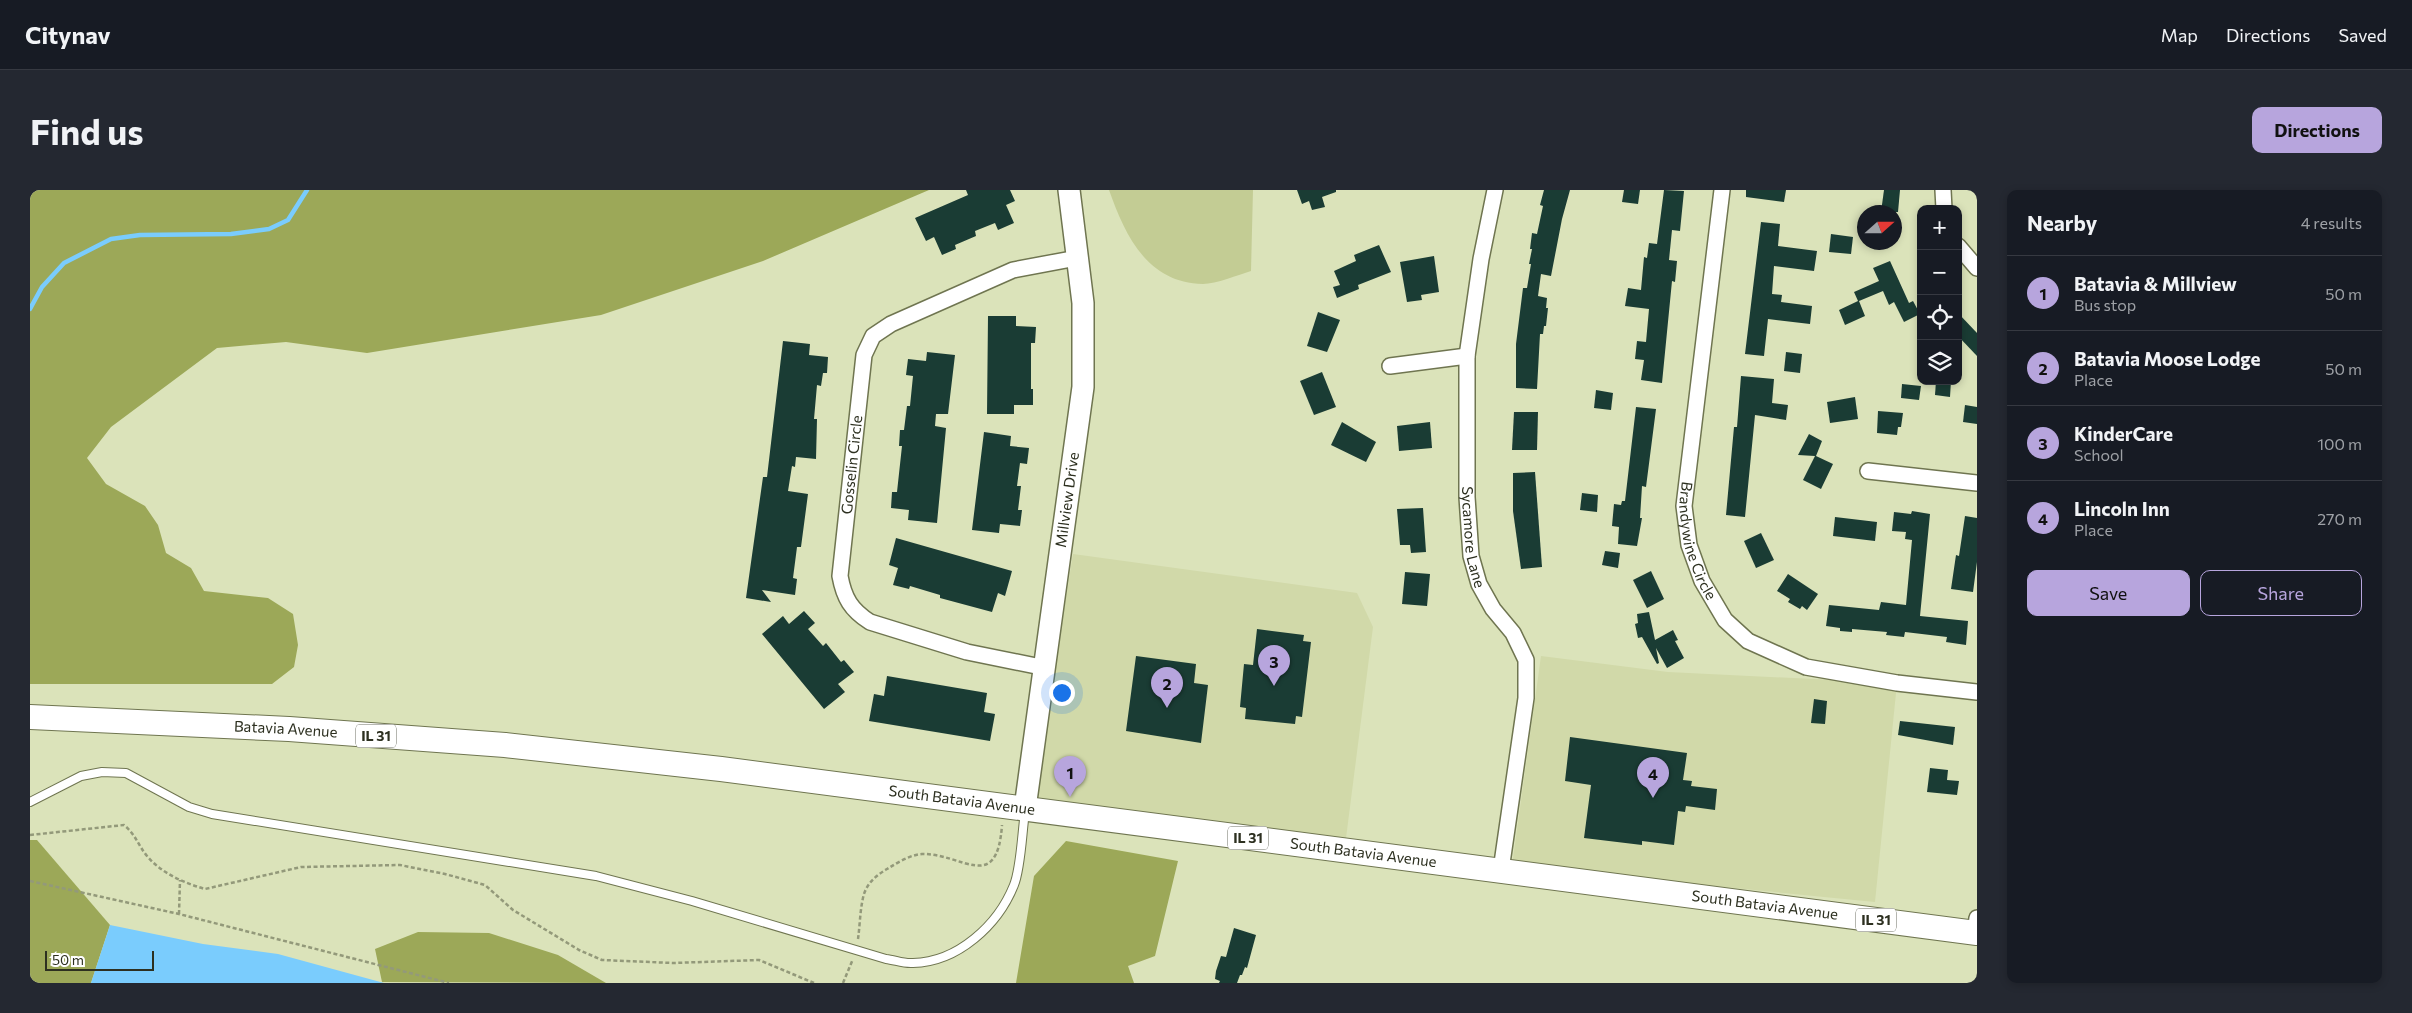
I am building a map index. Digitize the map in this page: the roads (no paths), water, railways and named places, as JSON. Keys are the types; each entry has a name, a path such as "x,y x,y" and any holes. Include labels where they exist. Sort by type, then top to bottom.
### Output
{"main road":[{"name":"Batavia Avenue","path":"30,717 289,729 505,745 721,769"},
{"name":"South Batavia Avenue","path":"721,769 1501,870 1976,928"}],"street":[{"name":"Millview Drive","path":"1014,807 1046,668 1083,387 1083,303 1069,190"},
{"name":"Sycamore Lane","path":"1496,190 1481,259 1467,356 1467,497 1471,556 1479,584 1493,609 1513,633 1526,660 1526,698 1501,870"},
{"name":"Brandywine Circle","path":"1722,190 1684,506 1689,545 1702,582 1725,620 1748,641 1806,667 1897,683 1977,692"},
{"path":"1943,190 1944,205"},
{"path":"1961,250 1977,268"},
{"name":"Gosselin Circle","path":"1046,668 967,652 870,622 857,614 848,604 840,576 864,355 873,336 892,324 1013,270 1077,258"},
{"path":"1390,366 1467,356"},
{"path":"1868,471 1977,483"}],"lane":[{"path":"30,802 82,776 102,772 126,773 188,807 212,814 596,876 692,901 856,950 911,964 930,962 950,955 977,937 998,913 1015,884 1014,807"}],"water":[{"path":"110,925 203,944 278,954 384,983 91,983"}],"waterway":[{"path":"30,309 42,287 64,263 111,239 140,235 231,234 269,229 288,220 307,190"}],"place":[{"name":"KinderCare","path":"1274,686"},
{"name":"Batavia Moose Lodge","path":"1167,708"},
{"name":"Batavia & Millview","path":"1070,797"},
{"name":"Lincoln Inn","path":"1653,798"}]}
